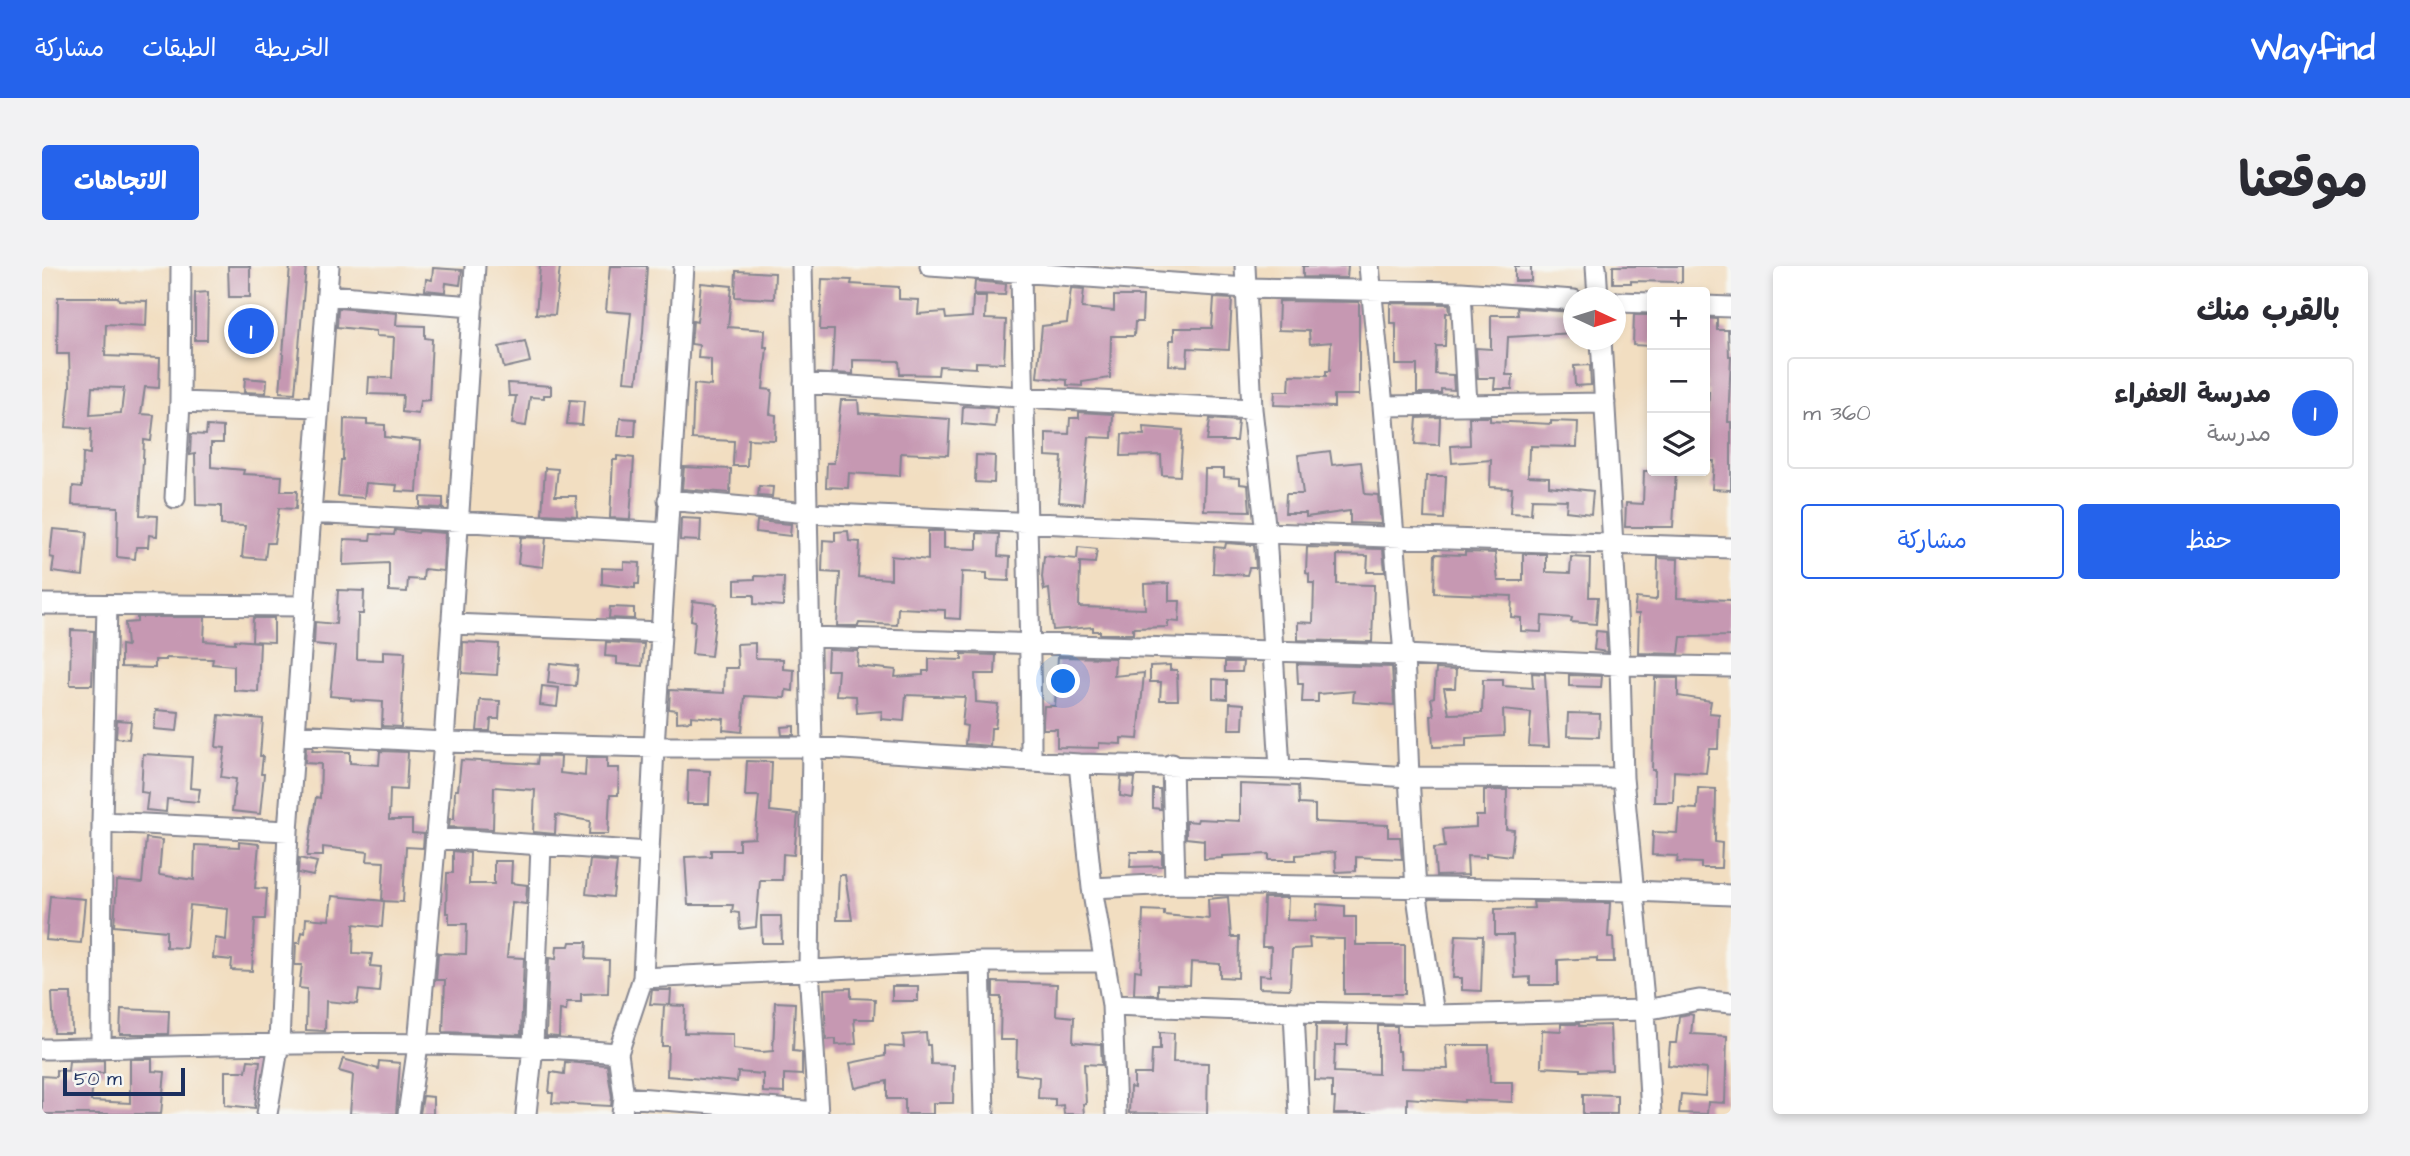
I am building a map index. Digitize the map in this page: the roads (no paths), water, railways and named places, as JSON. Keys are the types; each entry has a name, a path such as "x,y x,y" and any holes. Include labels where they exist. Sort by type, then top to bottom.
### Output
{"street":[{"path":"175,498 180,402 181,266"},
{"path":"267,1114 279,1043 288,831 329,266"},
{"path":"408,1114 418,1045 444,742 475,266"},
{"path":"684,266 668,500 643,978 618,1053 623,1106 818,1113 809,969 812,747 802,266"},
{"path":"930,266 1119,273 1246,288 1461,292 1563,299"},
{"path":"1245,266 1252,409 1266,533 1280,769"},
{"path":"1369,266 1404,655 1416,889 1434,1015"},
{"path":"1596,266 1597,287"},
{"path":"1021,268 1022,397 1031,642 1031,761"},
{"path":"1461,292 1467,405"},
{"path":"327,295 473,306"},
{"path":"1626,302 1647,303"},
{"path":"1710,306 1731,307"},
{"path":"1602,350 1620,665 1623,778 1645,1010 1651,1114"},
{"path":"804,383 1252,409"},
{"path":"180,402 318,407"},
{"path":"1383,406 1605,403"},
{"path":"668,500 808,513 1266,533 1731,548"},
{"path":"311,513 667,533"},
{"path":"42,604 304,607"},
{"path":"101,1048 107,605"},
{"path":"451,624 661,632"},
{"path":"810,637 1031,642 1731,667"},
{"path":"295,734 444,742 654,747 812,747 1079,764 1172,764 1409,777 1623,778"},
{"path":"1079,764 1092,888 1112,1005 1116,1114"},
{"path":"1172,764 1175,884"},
{"path":"102,822 288,831"},
{"path":"436,838 649,852"},
{"path":"526,1114 533,1046 541,846"},
{"path":"1092,888 1175,884 1731,895"},
{"path":"643,978 979,962 1103,962"},
{"path":"979,962 984,1114"},
{"path":"1112,1005 1434,1015 1645,1010 1699,1000 1731,1003"},
{"path":"1294,1012 1299,1114"},
{"path":"42,1049 279,1043 533,1046 618,1053"}],"place":[{"name":"مدرسة العفراء","path":"251,331"}]}
